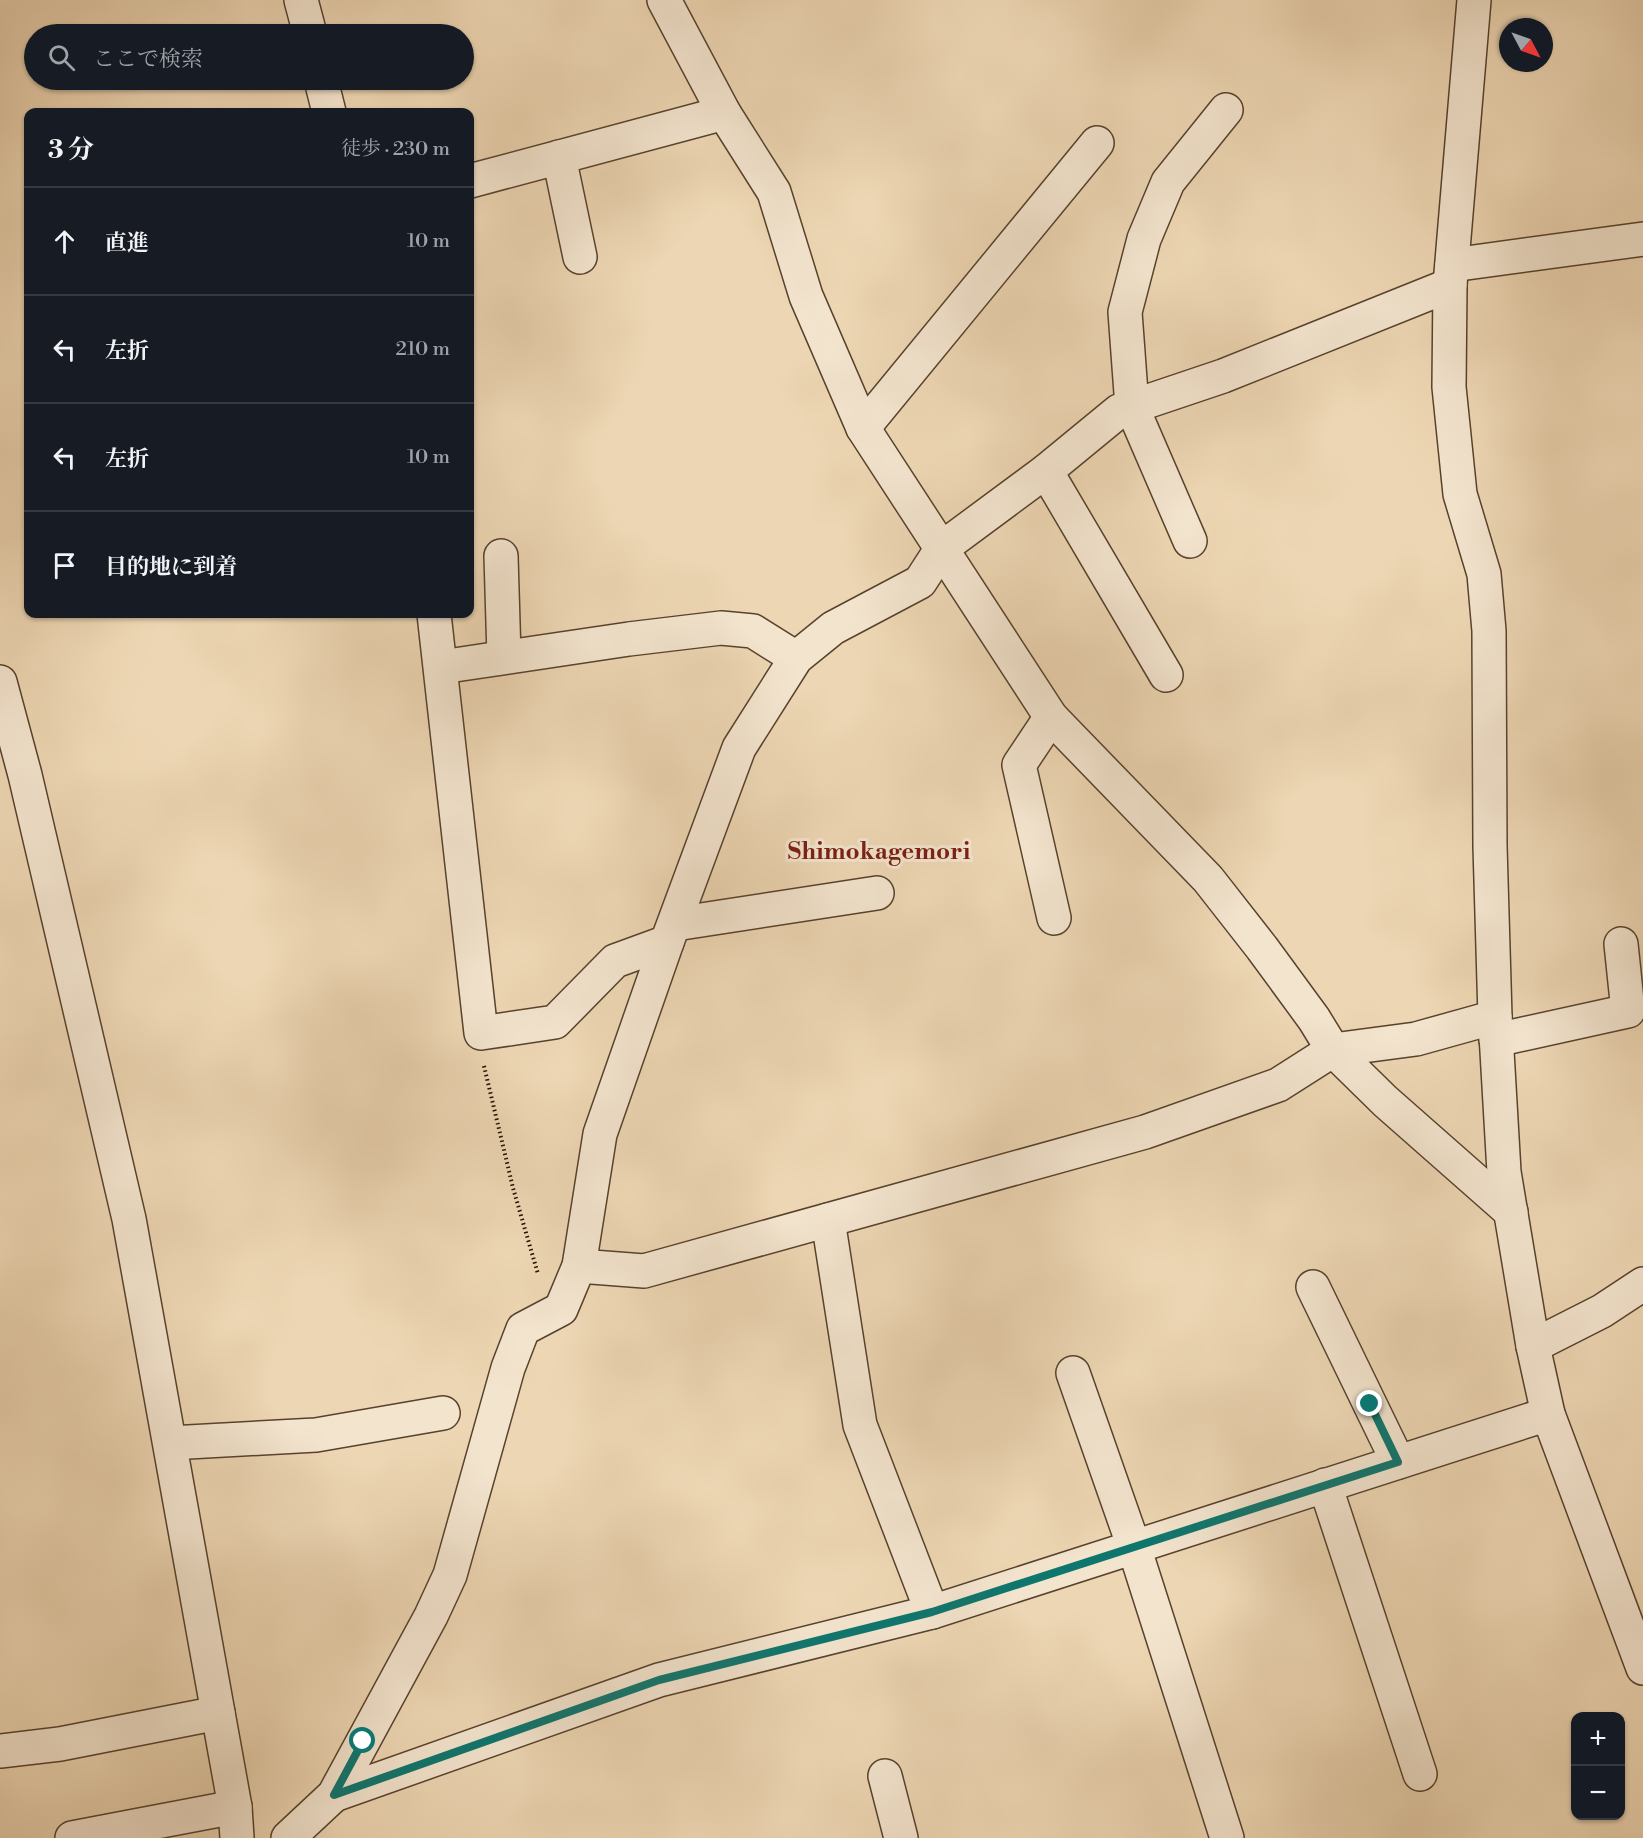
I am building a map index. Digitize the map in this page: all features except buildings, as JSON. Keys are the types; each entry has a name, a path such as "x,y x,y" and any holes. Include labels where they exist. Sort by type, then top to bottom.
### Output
{"street":[{"path":"301,0 307,24"},
{"path":"664,0 724,113 774,192 806,296 863,428 1051,717 1208,879 1314,1019 1333,1050 1385,1101 1511,1212"},
{"path":"1474,0 1451,275 1449,387 1460,494 1484,574 1489,631 1490,846 1496,1028 1504,1172 1533,1346 1548,1414 1643,1668"},
{"path":"324,90 328,108"},
{"path":"1190,541 1132,407 1125,312 1144,239 1168,182 1226,110"},
{"path":"474,180 724,113"},
{"path":"863,428 1097,143"},
{"path":"559,157 580,257"},
{"path":"288,1838 334,1795 431,1616 450,1575 508,1368 523,1329 561,1309 579,1266 600,1134 739,748 796,658 833,628 920,582 942,548 1046,471 1119,411 1222,376 1451,275 1643,239"},
{"path":"1046,471 1166,675"},
{"path":"501,556 504,657"},
{"path":"435,618 481,1033 555,1022 615,961 671,933 877,893"},
{"path":"441,667 721,628 753,631 796,658"},
{"path":"0,682 25,775 129,1219 236,1823 72,1838"},
{"path":"1051,717 1019,765 1054,918"},
{"path":"579,1266 644,1271 1145,1132 1278,1085 1333,1050 1628,1011 1621,944"},
{"path":"828,1220 860,1425 932,1612"},
{"path":"1533,1346 1602,1311 1643,1284"},
{"path":"1313,1287 1398,1462"},
{"path":"1073,1373 1134,1547 1227,1838"},
{"path":"170,1443 316,1435 443,1413"},
{"path":"334,1795 659,1680 932,1612 1548,1414"},
{"path":"1325,1485 1420,1774"},
{"path":"0,1751 60,1744 218,1713"},
{"path":"885,1776 901,1838"}],"path":[{"path":"481,1033 481,1052 513,1188 550,1315"}],"district":[{"name":"Shimokagemori","path":"879,852"}],"route":[{"path":"363,1741 334,1795 659,1680 932,1612 1398,1462 1370,1404"}]}
